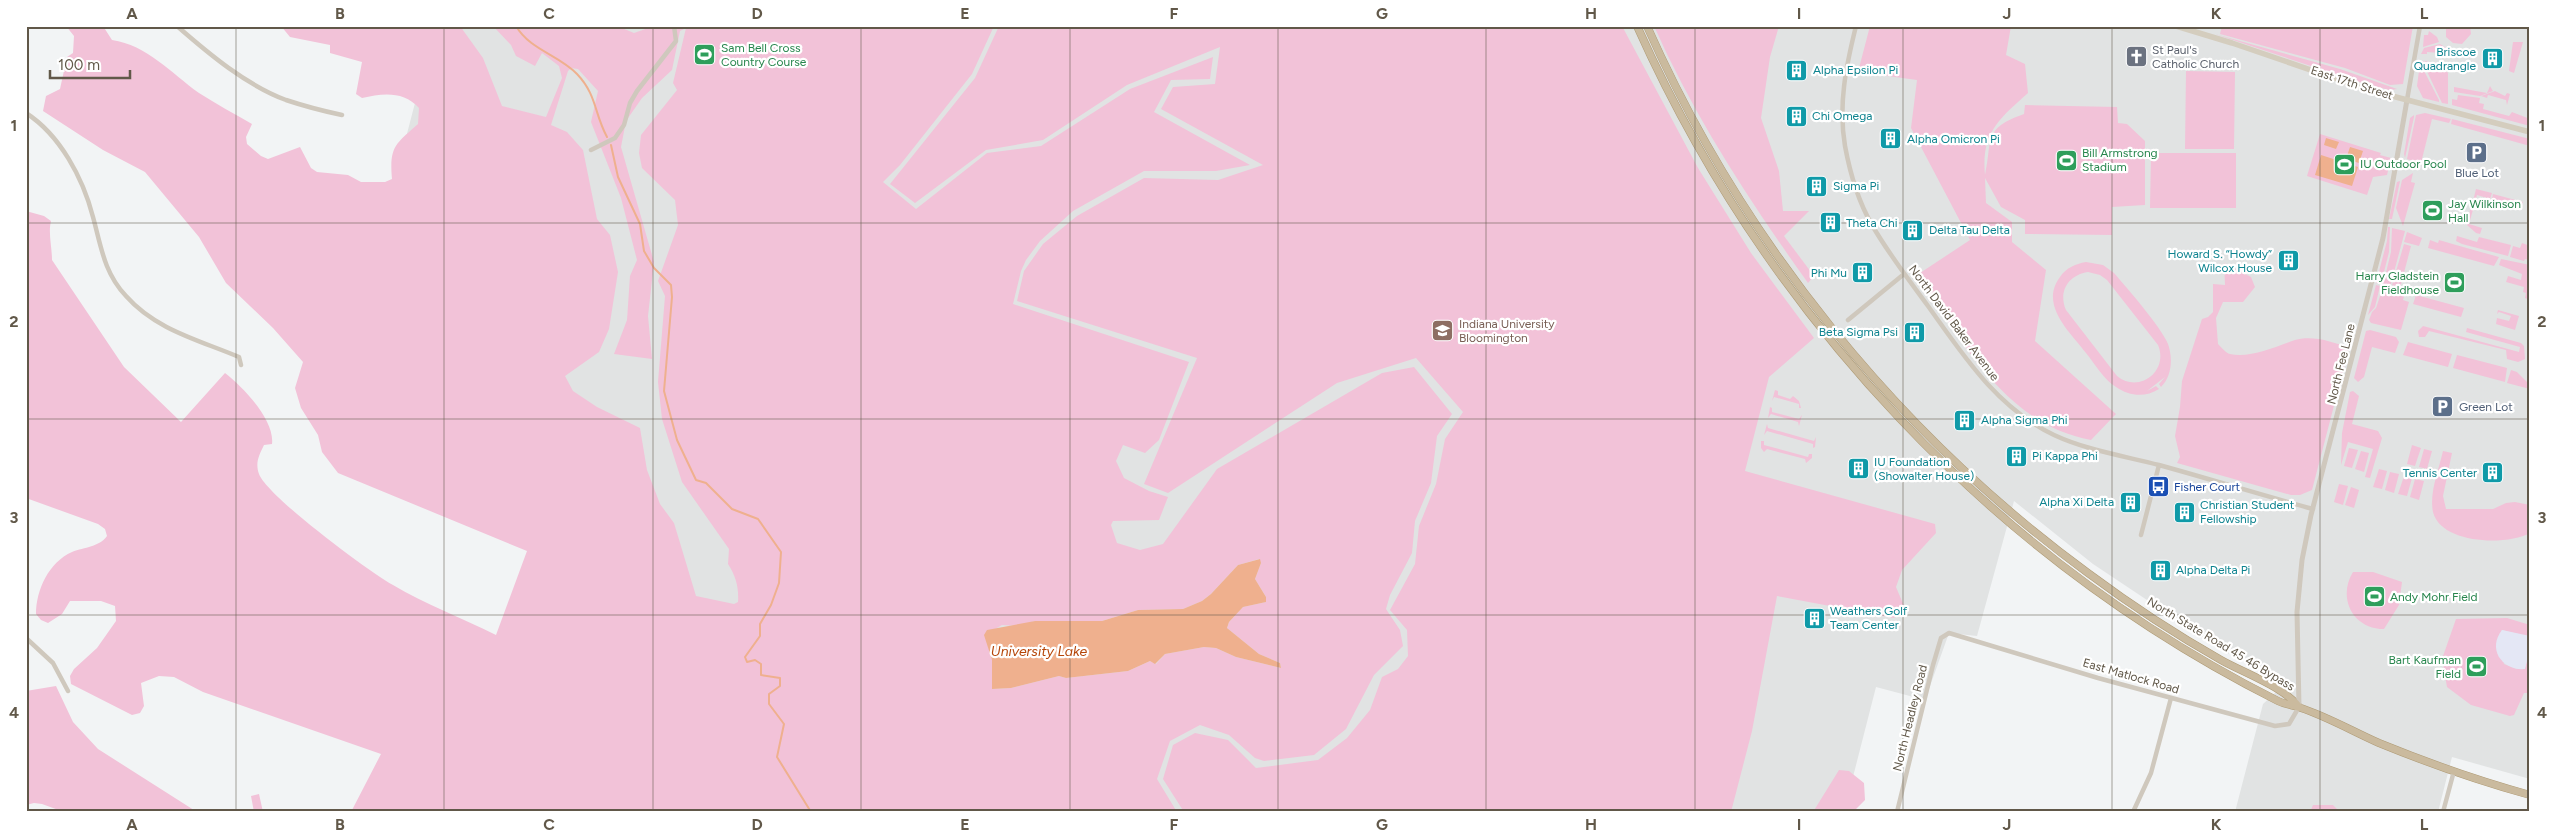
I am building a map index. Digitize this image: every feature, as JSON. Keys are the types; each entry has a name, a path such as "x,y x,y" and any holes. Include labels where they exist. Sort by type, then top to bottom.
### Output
{"highway":[{"name":"North State Road 45 46 Bypass","path":"1637,26 1683,120 1730,200 1774,267 1826,336 1928,449 1990,507 2051,557 2102,595 2186,650 2282,703 2299,707"},
{"name":"North State Road 45 46 Bypass","path":"1647,26 1681,96 1727,178 1783,264 1880,385 1937,444 1997,500 2043,539 2158,622 2218,659 2288,696 2299,707"},
{"path":"1826,336 1834,330"},
{"path":"2299,707 2383,744 2454,771 2530,795"}],"main road":[{"name":"East 17th Street","path":"2176,26 2369,90 2530,132"}],"street":[{"path":"177,26 224,63 262,88 286,100 342,115"},
{"path":"591,150 615,138 624,125 630,102 637,90 676,40 674,26"},
{"name":"North David Baker Avenue","path":"1856,26 1845,72 1842,115 1846,147 1859,196 1871,224 1904,274 1962,355 2010,408 2054,435 2098,450 2312,509"},
{"name":"North Fee Lane","path":"2299,707 2297,612 2302,560 2312,509 2383,238 2420,26"},
{"path":"26,113 45,128 62,149 89,203 106,266 126,296 160,324 239,357 241,365"},
{"path":"1848,320 1904,274"},
{"path":"2141,535 2158,465"},
{"name":"East Matlock Road","path":"1949,633 2171,698 2279,727 2290,723 2299,707"},
{"name":"North Headley Road","path":"1897,812 1933,665 1941,638 1949,633"},
{"path":"26,638 53,663 68,691"},
{"path":"2133,812 2151,772 2171,698"},
{"path":"2443,812 2454,771"}],"shaded area":[{"path":"66,26 103,26 112,40 125,43 148,54 199,93 252,124 246,137 247,144 261,156 268,159 300,147 311,168 317,172 348,175 361,182 385,182 392,179 393,152 399,141 418,124 419,108 413,102 400,96 385,94 362,98 356,94 362,62 330,53 330,45 290,37 281,26 460,26 483,58 502,106 546,117 562,78 559,66 542,53 535,66 516,56 511,45 493,26 617,26 634,33 654,26 994,26 972,74 900,165 883,182 916,209 987,153 1041,146 1130,89 1213,57 1210,79 1171,80 1154,112 1250,165 1216,171 1144,171 1073,211 1040,241 1026,260 1021,271 1013,304 1189,362 1159,440 1145,453 1123,445 1116,461 1124,478 1149,491 1168,497 1159,520 1113,521 1111,525 1117,543 1140,550 1163,544 1217,469 1382,373 1414,367 1452,414 1437,436 1431,483 1415,521 1412,553 1390,595 1386,609 1400,630 1403,646 1374,675 1346,729 1314,755 1264,761 1255,758 1229,735 1200,725 1170,741 1157,779 1177,812 351,812 381,754 203,692 174,677 159,676 141,683 144,706 140,713 132,715 71,684 70,676 74,669 97,648 116,621 115,606 101,601 70,601 62,614 48,623 41,620 36,614 41,586 57,563 72,552 100,542 107,536 105,529 98,524 26,498 26,211 44,216 51,221 52,260 124,367 181,422 225,373 249,395 263,415 272,435 272,444 264,445 258,463 259,474 266,485 298,515 380,577 418,598 496,635 527,551 338,473 322,452 318,435 301,408 295,388 303,362 273,328 226,283 199,237 145,172 103,150 43,111 46,96 60,89 67,57 73,53 74,36","holes":["686,28 673,83 677,90 641,135 639,153 642,168 675,200 678,225 658,281 665,296 658,382 662,419 682,482 729,549 728,564 735,578 738,592 738,602 734,604 696,596 674,523 660,504 647,470 640,428 597,407 573,391 565,376 599,352 609,329 618,272 610,235 597,219 583,150 567,132 551,125 568,71 571,68 578,69 598,91 591,122 621,198 637,260 630,276 627,320 614,354 652,359 648,316 654,262 621,147 626,121 642,98 672,70 680,31","1259,559 1261,563 1255,579 1266,597 1266,602 1243,607 1229,622 1227,628 1259,654 1280,663 1281,668 1236,657 1216,648 1204,647 1165,654 1156,664 1150,661 1128,671 1066,678 1059,676 1011,688 992,689 992,660 985,635 1002,625 1020,626 1035,621 1102,621 1138,610 1183,609 1202,601 1211,594 1238,565"]},
{"name":"Indiana University Bloomington","path":"435,26 2530,26 2530,779 2452,757 2438,812 2235,812 2263,704 2288,681 2225,652 2093,564 2014,501 1977,636 1949,633 1925,700 1876,687 1844,812 564,812 637,536 324,453"},
{"path":"999,26 1622,26 1698,168 1751,253 1814,338 1769,377 1745,471 1935,524 1936,533 1902,570 1896,587 1904,606 1894,618 1777,596 1752,731 1731,812 1184,812 1163,779 1173,745 1195,733 1228,740 1256,768 1318,760 1347,738 1370,710 1382,677 1398,669 1408,656 1407,630 1390,610 1415,564 1419,526 1436,484 1445,439 1463,412 1416,358 1337,383 1168,493 1144,484 1197,358 1017,301 1024,271 1043,244 1077,216 1144,178 1218,180 1263,165 1161,109 1173,87 1215,84 1220,47 1127,85 1043,140 986,150 915,203 890,184 975,78"},
{"path":"1654,26 1779,26 1770,57 1761,118 1779,171 1783,211 1809,211 1784,236 1814,276 1808,283 1765,222 1705,126"},
{"path":"1870,26 2011,26 2006,55 2025,64 2028,93 2008,111 1989,137 1986,148 1985,175 1990,144 1995,130 2011,119 2024,114 2025,105 2117,107 2118,123 2127,124 2145,141 2145,205 2112,207 2112,235 2025,234 2025,220 2001,207 1985,178 1986,203 2012,222 2012,242 2046,270 2035,341 2116,414 2091,440 2061,431 2034,417 2010,398 1969,352 1917,275 1970,240 1911,128 1917,80 1858,72"},
{"path":"2222,26 2413,26 2403,84 2390,85 2345,68 2220,34"},
{"path":"2446,26 2470,26 2471,34 2462,44 2453,43 2446,37"},
{"path":"2429,31 2437,37 2439,42 2423,47 2424,35 2428,35"},
{"path":"2215,34 2340,69 2397,89 2389,90 2359,82"},
{"path":"2513,42 2523,42 2514,73 2509,71"},
{"path":"2440,44 2456,54 2427,52 2427,54 2421,54 2424,48"},
{"path":"2422,61 2439,63 2448,73 2448,104 2442,103"},
{"path":"2420,63 2439,102 2423,98 2417,86"},
{"path":"2186,71 2235,72 2234,149 2185,149"},
{"path":"2490,86 2493,91 2480,96 2454,92 2454,87 2487,93"},
{"path":"2495,91 2505,96 2507,93 2510,94 2507,105 2506,100 2488,95 2487,98 2481,96"},
{"path":"2458,95 2480,98 2479,103 2484,104 2483,109 2509,116 2512,112 2530,119 2530,126 2452,105 2452,99 2457,100"},
{"path":"2425,113 2451,119 2449,123 2432,119 2422,159 2425,162 2422,164 2407,159 2416,115"},
{"path":"2414,115 2414,117 2405,158 2410,118"},
{"path":"2452,119 2530,139 2530,146 2451,124"},
{"name":"IU Outdoor Pool","path":"2320,134 2381,153 2380,155 2391,158 2387,175 2373,177 2367,195 2307,176"},
{"path":"2151,153 2236,153 2236,208 2150,208"},
{"path":"2413,173 2411,182 2415,183 2403,226 2396,208 2402,180"},
{"path":"2400,181 2392,219 2389,219 2397,182"},
{"path":"2476,189 2492,193 2490,199 2477,195 2475,202 2473,201"},
{"path":"2493,194 2523,202 2522,205 2492,199"},
{"path":"2471,205 2474,206 2469,224 2482,228 2480,234 2467,225"},
{"path":"2388,227 2390,227 2389,252 2381,284 2376,283 2387,241"},
{"path":"2392,228 2405,231 2390,287 2383,285 2391,252"},
{"path":"2407,232 2422,238 2419,246 2404,242"},
{"path":"2457,236 2477,242 2479,237 2511,245 2508,256 2462,244 2456,241"},
{"path":"2430,240 2438,243 2439,240 2499,257 2494,266 2428,248"},
{"path":"2522,243 2530,246 2530,260 2525,259 2524,261 2510,257 2513,246 2520,248"},
{"path":"2404,244 2411,246 2400,288 2392,285"},
{"path":"2501,259 2530,265 2530,300 2525,298 2524,287 2506,282 2508,276 2521,280 2522,274 2499,265"},
{"path":"2082,263 2103,265 2114,273 2143,308 2168,344 2171,355 2169,372 2165,383 2161,387 2159,384 2165,377 2147,391 2156,386 2159,389 2154,392 2137,395 2121,390 2112,384 2100,372 2059,318 2053,298 2054,287 2065,271","holes":["2088,272 2100,275 2107,280 2158,345 2160,355 2156,371 2143,381 2126,381 2117,376 2066,310 2063,297 2066,285 2081,274"]},
{"path":"2224,263 2251,277 2255,287 2243,302 2223,302 2216,318 2218,344 2227,352 2230,354 2246,355 2295,340 2308,338 2349,348 2312,490 2300,495 2291,495 2177,463 2180,457 2175,436 2182,381 2202,319 2208,317 2213,312 2213,284 2225,285"},
{"path":"2376,285 2380,286 2375,307 2368,315"},
{"path":"2383,287 2405,293 2403,300 2409,302 2401,330 2371,323 2369,320 2376,308"},
{"path":"2416,295 2464,308 2461,317 2413,304"},
{"path":"2498,310 2519,316 2515,330 2496,324 2497,318 2509,321 2511,316 2499,312 2497,314"},
{"path":"2423,326 2519,352 2520,347 2466,332 2467,328 2521,343 2524,346 2525,359 2518,362 2507,359 2506,350 2429,331 2425,337 2419,337 2418,331"},
{"path":"2370,330 2396,337 2399,342 2395,353 2372,347 2364,377 2358,382 2354,378 2366,331"},
{"path":"2408,342 2452,354 2448,367 2403,355"},
{"path":"2457,355 2507,368 2505,382 2453,368"},
{"path":"2511,370 2517,372 2530,385 2530,389 2507,383"},
{"path":"1775,390 1778,391 1778,395 1790,399 1793,396 1799,401 1801,408 1799,408 1799,404 1774,397 1772,401"},
{"path":"2353,391 2359,396 2352,424 2378,431 2382,438 2370,478 2365,477 2373,449 2348,442 2341,465 2342,433 2350,392"},
{"path":"1770,407 1772,412 1799,419 1802,415 1799,426 1798,422 1771,414 1768,418"},
{"path":"1767,424 1768,428 1814,441 1816,437 1815,447 1813,448 1813,444 1767,431 1764,435"},
{"path":"1761,441 1764,441 1764,445 1808,457 1809,454 1812,454 1812,458 1806,463 1805,459 1767,449 1764,452 1761,448"},
{"path":"2412,445 2421,448 2415,466 2407,464"},
{"path":"2349,448 2358,450 2352,468 2344,466"},
{"path":"2424,449 2432,451 2427,469 2419,467"},
{"path":"2361,451 2369,453 2364,472 2355,469"},
{"path":"2443,451 2452,453 2443,496 2446,509 2493,509 2506,503 2515,502 2530,505 2530,533 2506,540 2491,541 2461,536 2448,531 2438,523 2433,512 2432,497"},
{"path":"2379,469 2387,471 2382,489 2373,487"},
{"path":"2390,472 2399,474 2394,493 2385,490"},
{"path":"2404,476 2412,478 2407,496 2398,494"},
{"path":"2415,479 2424,481 2419,500 2410,497"},
{"path":"2339,484 2348,486 2343,505 2334,502"},
{"path":"2351,487 2359,490 2354,508 2345,505"},
{"name":"Andy Mohr Field","path":"2353,572 2373,572 2402,582 2399,605 2384,629 2373,628 2364,624 2356,618 2351,610 2347,592 2348,582"},
{"name":"Bart Kaufman Field","path":"2507,618 2530,625 2529,637 2502,630 2498,638 2504,664 2517,669 2525,668 2530,648 2530,688 2527,693 2524,693 2514,715 2510,716 2471,705 2447,687 2442,659 2456,619"},
{"path":"56,686 73,722 98,749 197,812 64,812 42,804 26,805 26,691"},
{"path":"1839,770 1849,771 1864,783 1865,800 1853,812 1813,812"},
{"path":"259,794 263,812 254,812 251,796"},
{"path":"2313,805 2333,805 2340,812 2310,812"}],"sand":[{"path":"2502,630 2530,636 2530,648 2525,669 2517,669 2510,666 2499,657 2496,644"}],"water":[{"path":"2326,138 2339,142 2336,149 2324,145"},
{"path":"2350,147 2363,151 2359,163 2346,159"},
{"path":"2321,155 2358,167 2352,186 2315,175"},
{"name":"University Lake","path":"1260,559 1261,563 1255,579 1266,597 1266,602 1243,607 1229,622 1227,628 1259,654 1280,663 1281,668 1236,657 1216,648 1204,647 1165,654 1155,664 1150,661 1128,671 1066,678 1059,676 1011,688 992,689 992,660 984,635 987,630 1035,621 1102,621 1138,610 1183,609 1202,601 1211,594 1238,565"}],"waterway":[{"path":"516,26 529,41 570,67 577,74 592,97 607,137"},
{"path":"611,145 618,177 640,224 644,251 654,268 671,285 672,297 664,391 677,440 696,480 706,483 732,509 758,519 781,552 779,583 771,605 760,624 760,636 745,657 747,662 755,660 761,664 761,675 780,678 780,686 769,694 769,704 784,724 777,757 811,812"}],"place":[{"name":"Sam Bell Cross Country Course","path":"705,55"},
{"name":"St Paul's Catholic Church","path":"2136,57"},
{"name":"Briscoe Quadrangle","path":"2492,59"},
{"name":"Alpha Epsilon Pi","path":"1797,70"},
{"name":"Chi Omega","path":"1796,116"},
{"name":"Alpha Omicron Pi","path":"1891,139"},
{"name":"Blue Lot","path":"2477,152"},
{"name":"Bill Armstrong Stadium","path":"2066,160"},
{"name":"IU Outdoor Pool","path":"2344,164"},
{"name":"Sigma Pi","path":"1817,186"},
{"name":"Jay Wilkinson Hall","path":"2432,211"},
{"name":"Theta Chi","path":"1830,223"},
{"name":"Delta Tau Delta","path":"1913,230"},
{"name":"Howard S. “Howdy” Wilcox House","path":"2288,261"},
{"name":"Phi Mu","path":"1863,273"},
{"name":"Harry Gladstein Fieldhouse","path":"2455,283"},
{"name":"Indiana University Bloomington","path":"1443,331"},
{"name":"Beta Sigma Psi","path":"1914,332"},
{"name":"Green Lot","path":"2443,407"},
{"name":"Alpha Sigma Phi","path":"1965,420"},
{"name":"Pi Kappa Phi","path":"2016,456"},
{"name":"IU Foundation (Showalter House)","path":"1858,469"},
{"name":"Tennis Center","path":"2493,473"},
{"name":"Fisher Court","path":"2158,487"},
{"name":"Alpha Xi Delta","path":"2130,502"},
{"name":"Christian Student Fellowship","path":"2184,512"},
{"name":"Alpha Delta Pi","path":"2160,570"},
{"name":"Andy Mohr Field","path":"2374,597"},
{"name":"Weathers Golf Team Center","path":"1814,618"},
{"name":"Bart Kaufman Field","path":"2477,667"}]}
